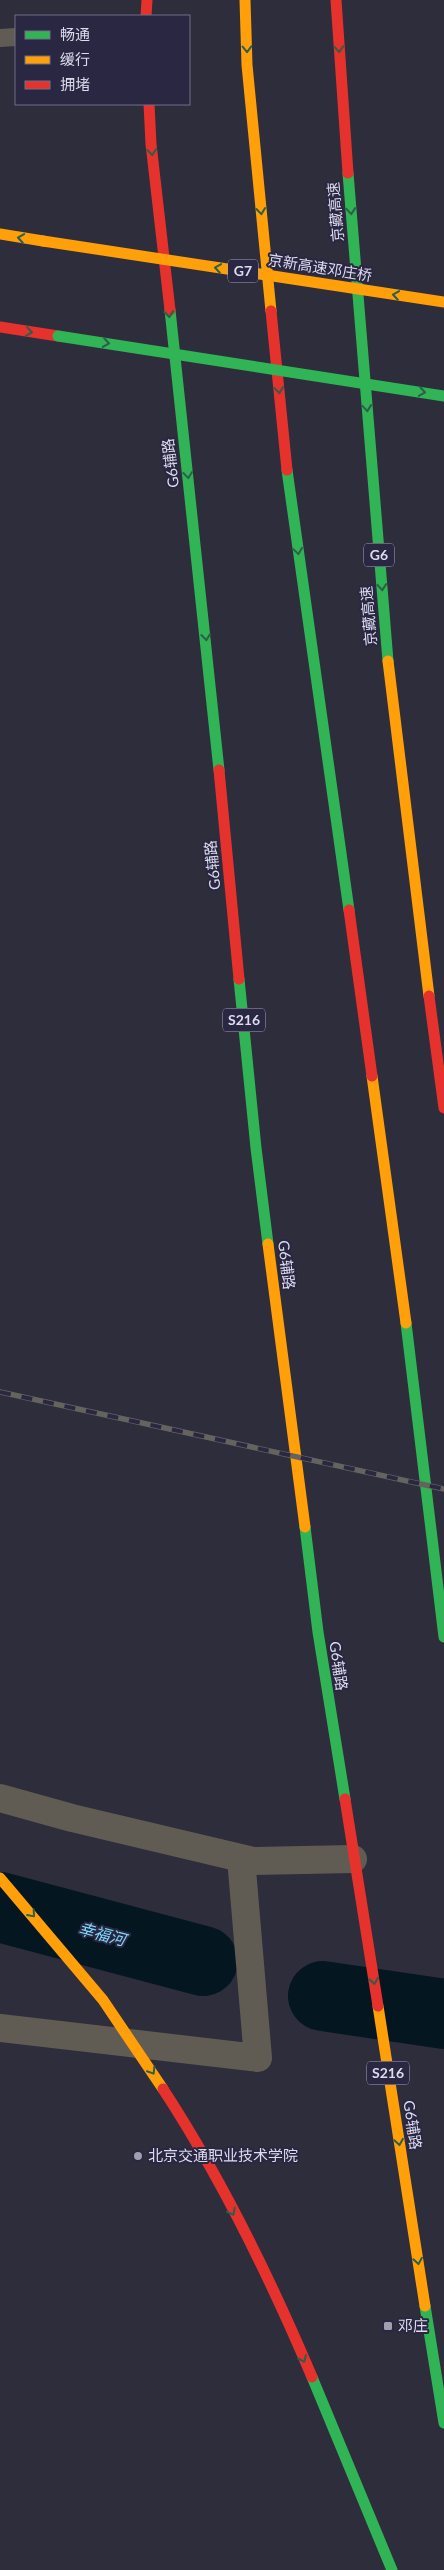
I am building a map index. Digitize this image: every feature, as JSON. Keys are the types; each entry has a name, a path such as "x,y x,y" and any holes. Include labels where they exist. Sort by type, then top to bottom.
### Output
{"main road":[{"path":"146,15 147,0"},
{"path":"245,0 247,65 286,471 394,1236 444,1637"},
{"name":"京藏高速","path":"336,0 348,173 391,700 444,1108"},
{"name":"G6辅路","path":"149,105 151,144 200,586 256,1148 318,1632 444,2423"},
{"name":"京新高速邓庄桥","path":"0,234 444,302"},
{"path":"0,327 444,396"},
{"path":"0,1878 61,1948 134,2043 191,2134 262,2269 350,2465 392,2570"}],"street":[{"path":"0,1798 72,1818 253,1862 353,1859"},
{"path":"0,2028 258,2058 241,1858"}],"lane":[{"path":"0,38 15,37"}],"waterway":[{"name":"幸福河","path":"0,1907 203,1961"},
{"name":"幸福河","path":"323,1996 444,2014"}],"railway":[{"path":"0,1392 444,1489"}],"traffic: fast":[{"path":"348,173 388,661"},
{"path":"170,310 219,770"},
{"path":"58,336 444,396"},
{"path":"287,470 349,910"},
{"path":"239,979 268,1244"},
{"path":"406,1323 444,1637"},
{"path":"305,1527 318,1632 345,1799"},
{"path":"425,2306 444,2423"},
{"path":"312,2377 392,2570"}],"traffic: slow":[{"path":"245,0 247,65 271,311"},
{"path":"0,234 43,241"},
{"path":"43,241 444,302"},
{"path":"388,661 429,996"},
{"path":"372,1076 406,1323"},
{"path":"268,1244 305,1527"},
{"path":"0,1878 103,2000 163,2089"},
{"path":"378,2006 425,2306"}],"traffic: jam":[{"path":"146,15 147,0"},
{"path":"336,0 348,173"},
{"path":"149,105 151,144 170,310"},
{"path":"271,311 287,470"},
{"path":"0,327 58,336"},
{"path":"219,770 239,979"},
{"path":"349,910 372,1076"},
{"path":"429,996 444,1108"},
{"path":"345,1799 378,2006"},
{"path":"163,2089 185,2123 244,2230 312,2377"}],"place":[{"name":"北京交通职业技术学院","path":"138,2156"},
{"name":"邓庄","path":"388,2326"}]}
